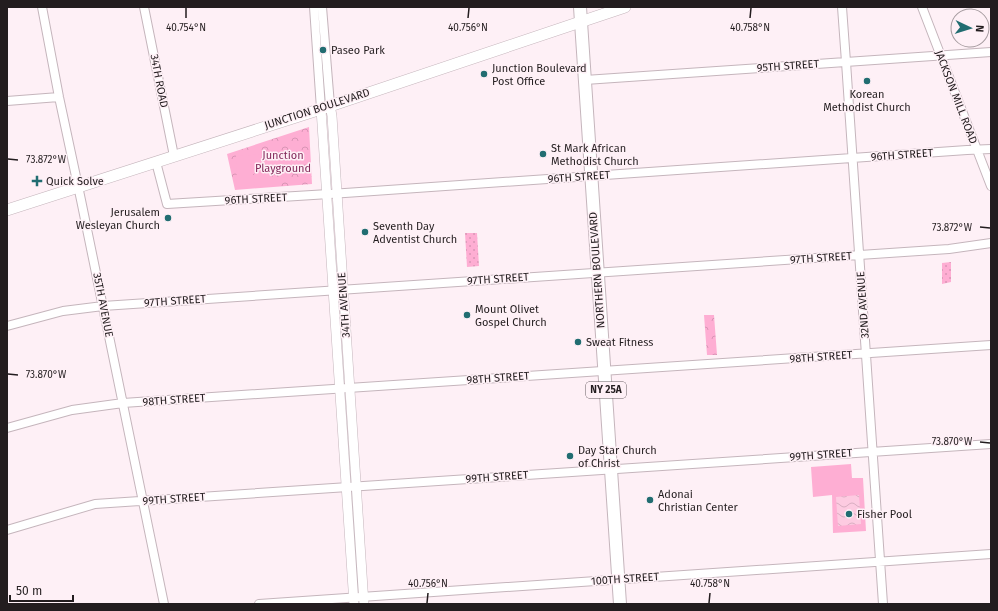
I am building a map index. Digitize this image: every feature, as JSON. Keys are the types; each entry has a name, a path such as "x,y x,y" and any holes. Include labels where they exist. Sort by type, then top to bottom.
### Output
{"main road":[{"name":"NORTHERN BOULEVARD","path":"580,7 620,604"},
{"name":"JUNCTION BOULEVARD","path":"7,210 325,107 625,7"}],"street":[{"name":"35TH AVENUE","path":"42,7 59,97 79,186 164,604"},
{"name":"34TH ROAD","path":"144,7 174,156"},
{"name":"34TH AVENUE","path":"314,7 325,107 332,116 364,601"},
{"name":"34TH AVENUE","path":"322,7 327,195 354,601"},
{"name":"32ND AVENUE","path":"842,7 883,604"},
{"name":"JACKSON MILL ROAD","path":"922,7 991,186"},
{"name":"95TH STREET","path":"585,80 991,52"},
{"path":"7,100 59,97"},
{"name":"96TH STREET","path":"156,162 167,204 327,195 991,150"},
{"name":"97TH STREET","path":"7,326 63,311 103,306 949,249 991,243"},
{"name":"98TH STREET","path":"7,428 72,410 123,404 991,345"},
{"name":"99TH STREET","path":"7,530 95,504 991,444"},
{"name":"100TH STREET","path":"259,604 364,601 618,579 991,554"}],"green space":[{"name":"Junction Playground","path":"309,127 312,184 235,190 227,154"},
{"path":"267,154 267,171 253,172 254,187 237,188 236,156"},
{"path":"272,172 273,186 255,187 254,174"},
{"path":"465,233 477,233 479,266 467,267"},
{"path":"951,262 951,282 942,284 942,263"},
{"path":"704,315 714,315 717,355 707,355"},
{"name":"Fisher Pool","path":"851,464 852,478 863,478 866,531 833,533 832,495 813,497 811,467"}],"water":[{"path":"859,495 861,524 838,526 836,497"}],"place":[{"name":"Paseo Park","path":"323,50"},
{"name":"Junction Boulevard Post Office","path":"484,74"},
{"name":"Korean Methodist Church","path":"867,81"},
{"name":"St Mark African Methodist Church","path":"543,154"},
{"name":"Quick Solve","path":"37,181"},
{"name":"Jerusalem Wesleyan Church","path":"168,218"},
{"name":"Seventh Day Adventist Church","path":"365,232"},
{"name":"Mount Olivet Gospel Church","path":"467,315"},
{"name":"Sweat Fitness","path":"578,342"},
{"name":"Day Star Church of Christ","path":"570,456"},
{"name":"Adonai Christian Center","path":"650,500"},
{"name":"Fisher Pool","path":"849,514"}]}
